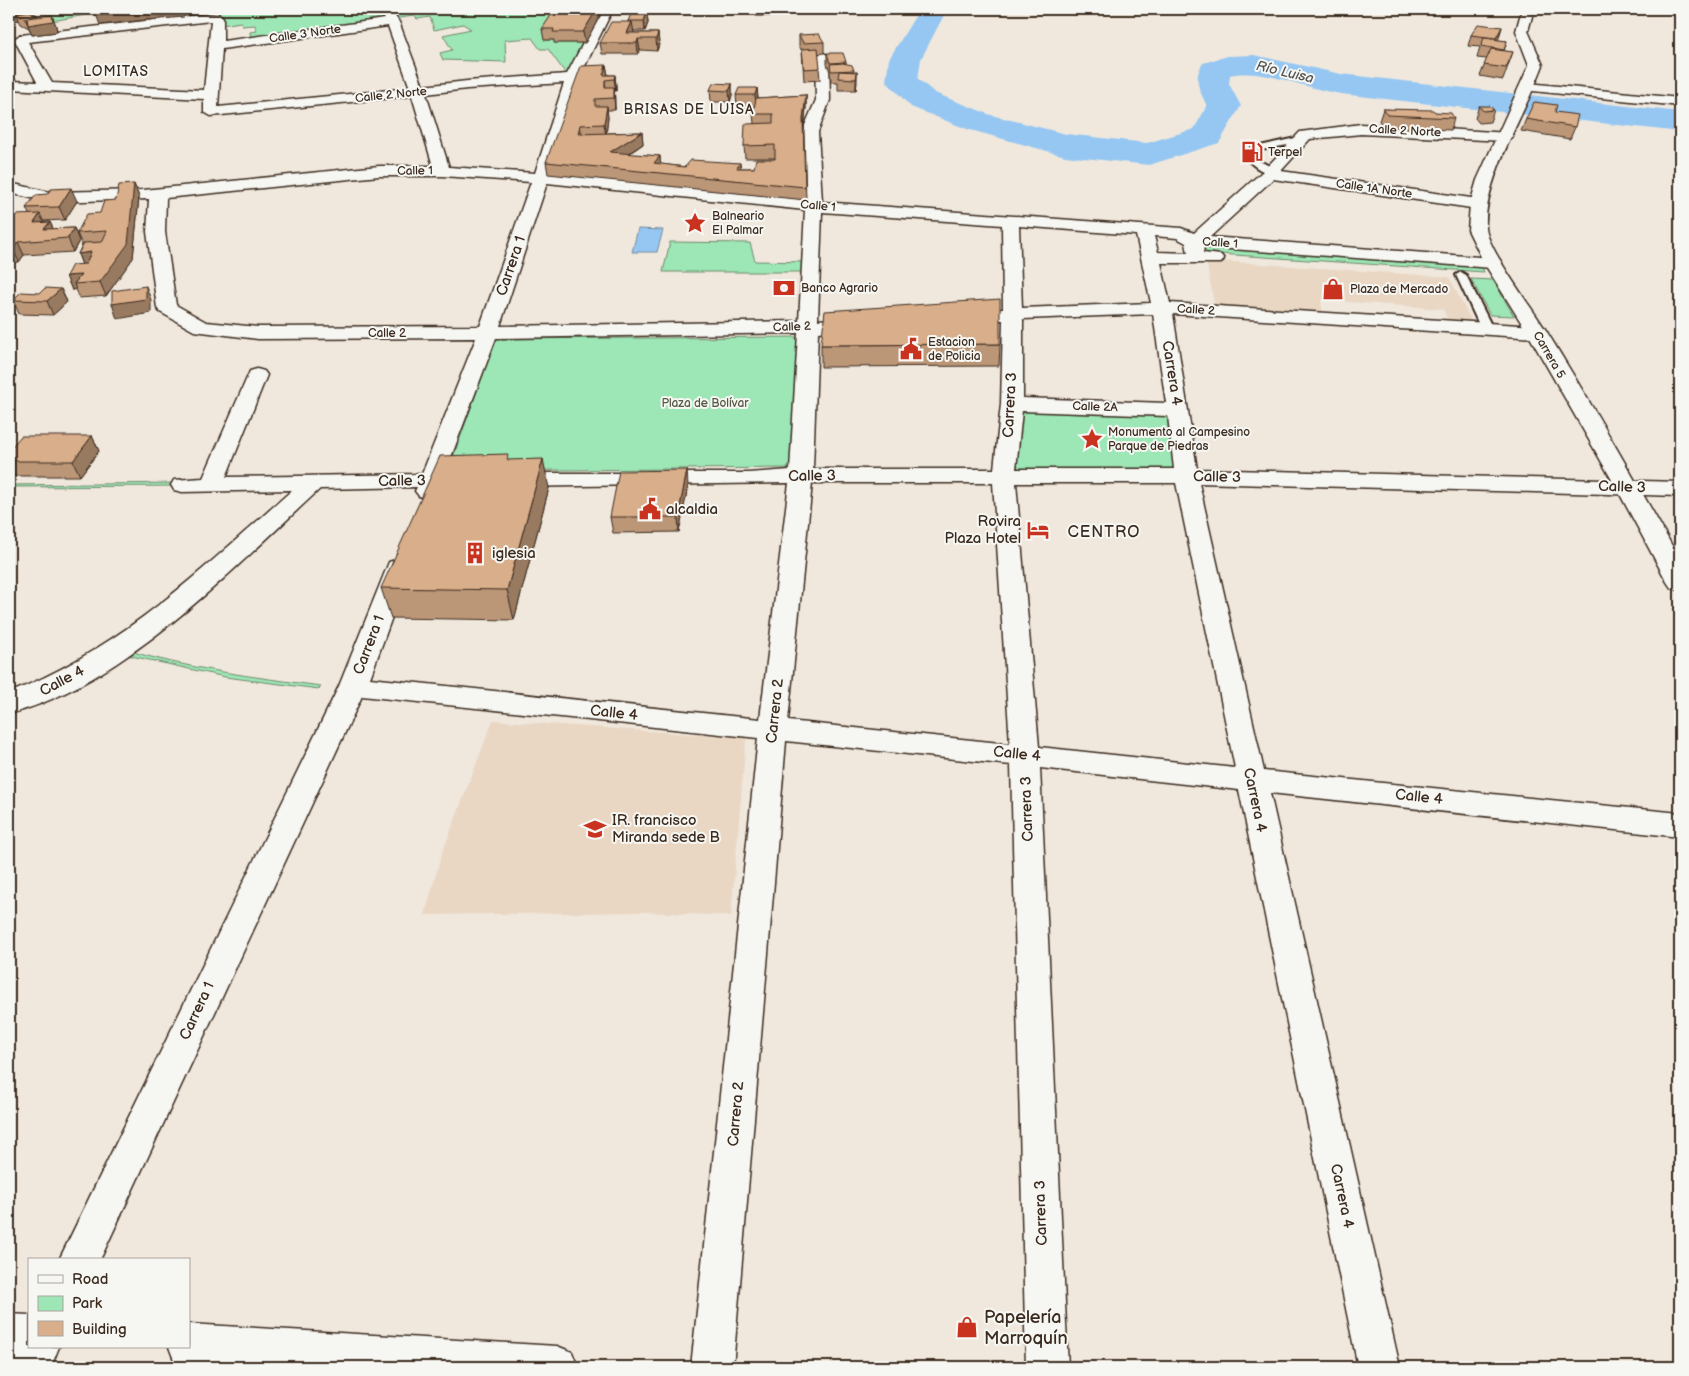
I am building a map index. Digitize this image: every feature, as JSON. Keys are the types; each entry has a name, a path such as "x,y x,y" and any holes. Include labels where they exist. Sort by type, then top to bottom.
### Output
{"street":[{"path":"384,9 393,22 418,92 442,171"},
{"name":"Carrera 1","path":"80,1258 353,686 488,332 541,178 572,78 607,9"},
{"name":"Carrera 5","path":"1528,9 1522,31 1536,65 1528,88 1485,180 1478,204 1477,230 1497,270 1537,332 1628,486 1680,582"},
{"path":"9,85 47,87 210,95 218,46 217,17 14,36 47,87"},
{"name":"Calle 3 Norte","path":"218,46 393,22"},
{"name":"Carrera 2","path":"712,1367 773,729 801,476 814,206 810,132 823,100 824,68 822,56"},
{"name":"Calle 2 Norte","path":"210,95 210,112 418,92 467,85 572,78"},
{"path":"1528,88 1680,102"},
{"name":"Calle 2 Norte","path":"1302,138 1361,129 1510,128"},
{"path":"1196,250 1302,138"},
{"name":"Calle 1","path":"9,188 50,197 151,194 379,172 442,171 541,178 814,206 1181,233 1196,250 1461,275 1497,270"},
{"name":"Calle 1A Norte","path":"1271,172 1478,204"},
{"name":"Calle 2","path":"151,194 167,308 201,326 258,333 488,332 808,327 876,322"},
{"name":"Carrera 3","path":"1010,221 1013,313 1012,404 1004,477 1025,755 1047,1367"},
{"name":"Carrera 4","path":"1144,231 1161,308 1178,410 1186,476 1379,1367"},
{"name":"Calle 1","path":"1151,257 1196,250 1497,270"},
{"name":"Calle 2","path":"945,318 1013,313 1161,308 1537,332"},
{"path":"212,484 257,375"},
{"name":"Calle 2A","path":"1012,404 1178,410"},
{"name":"Calle 3","path":"182,485 801,476 1186,476 1628,486 1680,489"},
{"name":"Calle 4","path":"9,704 40,694 113,653 174,608 313,483"},
{"name":"Calle 4","path":"353,686 1680,824"},
{"path":"9,1335 28,1336"},
{"path":"190,1345 557,1367"},
{"path":"29,1367 38,1348"}],"lane":[{"path":"1271,172 1253,161 1253,152 1302,138"},
{"path":"1461,275 1487,329"}],"shaded area":[{"name":"Plaza de Mercado","path":"1206,260 1449,277 1474,326 1450,325 1443,309 1321,300 1323,317 1215,309"},
{"name":"IR. francisco Miranda sede B","path":"493,720 746,738 731,916 644,912 425,915 441,856"}],"green space":[{"path":"47,9 137,9 114,10 46,22"},
{"path":"188,9 584,9 545,40 556,40 555,43 585,43 566,74 548,49 540,49 532,38 505,40 506,62 443,60 440,53 452,50 443,35 471,29 463,24 434,30 430,17 417,19 414,16 251,39 250,32 257,31 255,25 242,26 241,22 221,25 220,16 190,19"},
{"path":"670,242 750,243 755,261 808,262 809,272 663,272"},
{"path":"1204,248 1481,265 1484,272 1205,253"},
{"path":"1471,279 1493,280 1514,316 1490,315"},
{"name":"Plaza de Bolívar","path":"797,337 794,468 448,471 496,339"},
{"path":"1019,408 1169,413 1176,471 1017,472"},
{"path":"181,483 179,486 9,487 9,485"},
{"path":"123,649 196,667 321,686 319,689 225,677 118,653"}],"water":[{"path":"638,229 663,230 657,252 632,252"}],"building":[{"path":"96,9 143,9 143,10 96,14"},
{"path":"555,9 597,9 583,32 553,32 554,29 542,29"},
{"path":"29,11 37,15 25,18 17,13"},
{"path":"632,12 647,12 644,21 628,21"},
{"path":"52,15 53,21 28,25 27,18"},
{"path":"611,22 632,22 627,33 658,33 656,39 638,39 637,43 600,43"},
{"path":"1478,24 1502,27 1496,38 1471,35"},
{"path":"819,34 824,42 803,43 799,35"},
{"path":"1484,38 1507,41 1504,50 1481,46"},
{"path":"818,48 820,68 804,69 802,49"},
{"path":"1491,49 1513,52 1506,68 1484,65"},
{"path":"827,53 843,53 846,62 830,63"},
{"path":"843,63 852,65 854,70 831,71 830,64"},
{"path":"606,65 603,75 615,75 614,79 605,80 605,87 614,87 614,98 595,99 595,106 607,106 604,124 580,125 578,134 642,132 610,152 660,156 654,163 685,167 691,160 740,163 737,168 754,168 756,159 775,159 775,145 744,146 745,124 773,123 773,114 753,114 756,98 806,95 803,119 805,187 546,162 581,66"},
{"path":"839,71 857,72 856,79 838,78"},
{"path":"713,83 732,84 729,91 710,90"},
{"path":"739,88 757,88 755,95 736,95"},
{"path":"1534,102 1557,105 1555,112 1578,115 1575,127 1526,119"},
{"path":"1479,106 1490,106 1494,110 1483,111"},
{"path":"1383,109 1433,110 1435,112 1451,113 1454,118 1387,115"},
{"path":"134,184 128,244 100,282 74,284 81,275 66,276 72,265 86,264 91,252 78,254 84,243 102,242 107,231 77,233 87,214 100,213 104,201 116,200 119,185"},
{"path":"71,188 59,207 26,208 36,195 47,194 51,189"},
{"path":"40,214 34,223 50,222 44,229 74,228 68,238 18,242 13,249 9,249 9,224 15,215"},
{"path":"146,286 146,299 112,304 112,291"},
{"path":"45,288 61,289 47,301 13,300 21,292 40,293"},
{"path":"1000,299 1000,344 821,345 825,311"},
{"path":"21,436 92,436 73,461 9,461 9,450"},
{"name":"iglesia","path":"508,454 507,460 543,459 507,590 381,588 440,456"},
{"name":"alcaldia","path":"687,470 678,517 610,517 619,471"}],"waterway":[{"name":"Río Luisa","path":"928,9 930,15 905,59 902,81 923,100 979,122 1065,145 1149,154 1207,136 1224,106 1213,84 1214,70 1241,64 1266,66 1317,80 1341,84 1456,98 1606,112 1680,122"}],"place":[{"name":"Terpel","path":"1252,152"},
{"name":"Balneario El Palmar","path":"695,223"},
{"name":"Banco Agrario","path":"784,288"},
{"name":"Plaza de Mercado","path":"1333,289"},
{"name":"Estacion de Policia","path":"911,349"},
{"name":"Monumento al Campesino Parque de Piedras","path":"1092,439"},
{"name":"alcaldia","path":"650,509"},
{"name":"Rovira Plaza Hotel","path":"1038,530"},
{"name":"iglesia","path":"475,553"},
{"name":"IR. francisco Miranda sede B","path":"595,829"},
{"name":"Papelería Marroquín","path":"967,1327"}],"district":[{"name":"LOMITAS","path":"116,71"},
{"name":"BRISAS DE LUISA","path":"689,109"},
{"name":"CENTRO","path":"1104,532"}]}
